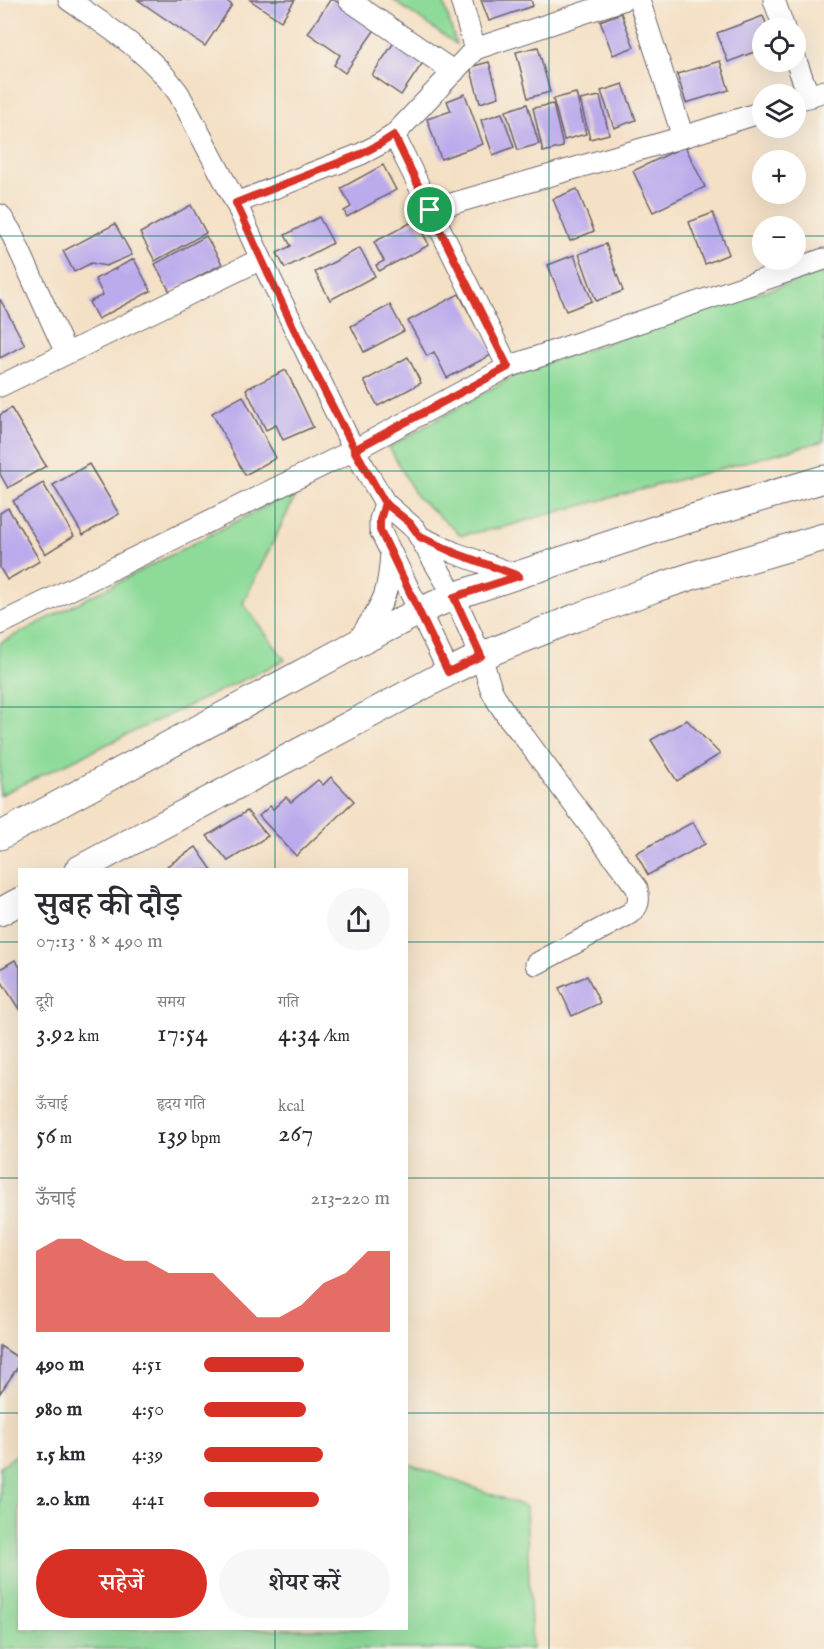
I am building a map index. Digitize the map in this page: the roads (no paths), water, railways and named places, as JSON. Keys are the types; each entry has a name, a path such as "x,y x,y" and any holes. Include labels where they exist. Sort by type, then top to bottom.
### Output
{"street":[{"path":"69,0 132,43 170,80 179,94 236,203 354,450 385,503 410,523 420,537 454,597 481,656 491,689 508,717 637,888 639,899 637,908 536,964"},
{"path":"349,0 454,72"},
{"path":"461,0 475,50"},
{"path":"236,203 361,154 380,144 394,135 475,50 621,0"},
{"path":"639,0 683,137"},
{"path":"774,0 780,18"},
{"path":"800,72 809,96"},
{"path":"430,210 752,115"},
{"path":"394,135 508,367"},
{"path":"0,215 66,353"},
{"path":"0,386 261,259"},
{"path":"0,624 354,450 508,367 824,259"},
{"path":"0,836 420,611 454,597 669,525 824,479"},
{"path":"385,503 380,520 380,530 448,672"},
{"path":"420,537 455,553 519,576"},
{"path":"82,868 481,656 593,611 695,575 824,537"},
{"path":"356,644 384,596 388,583 391,553"},
{"path":"0,912 18,902"}]}
